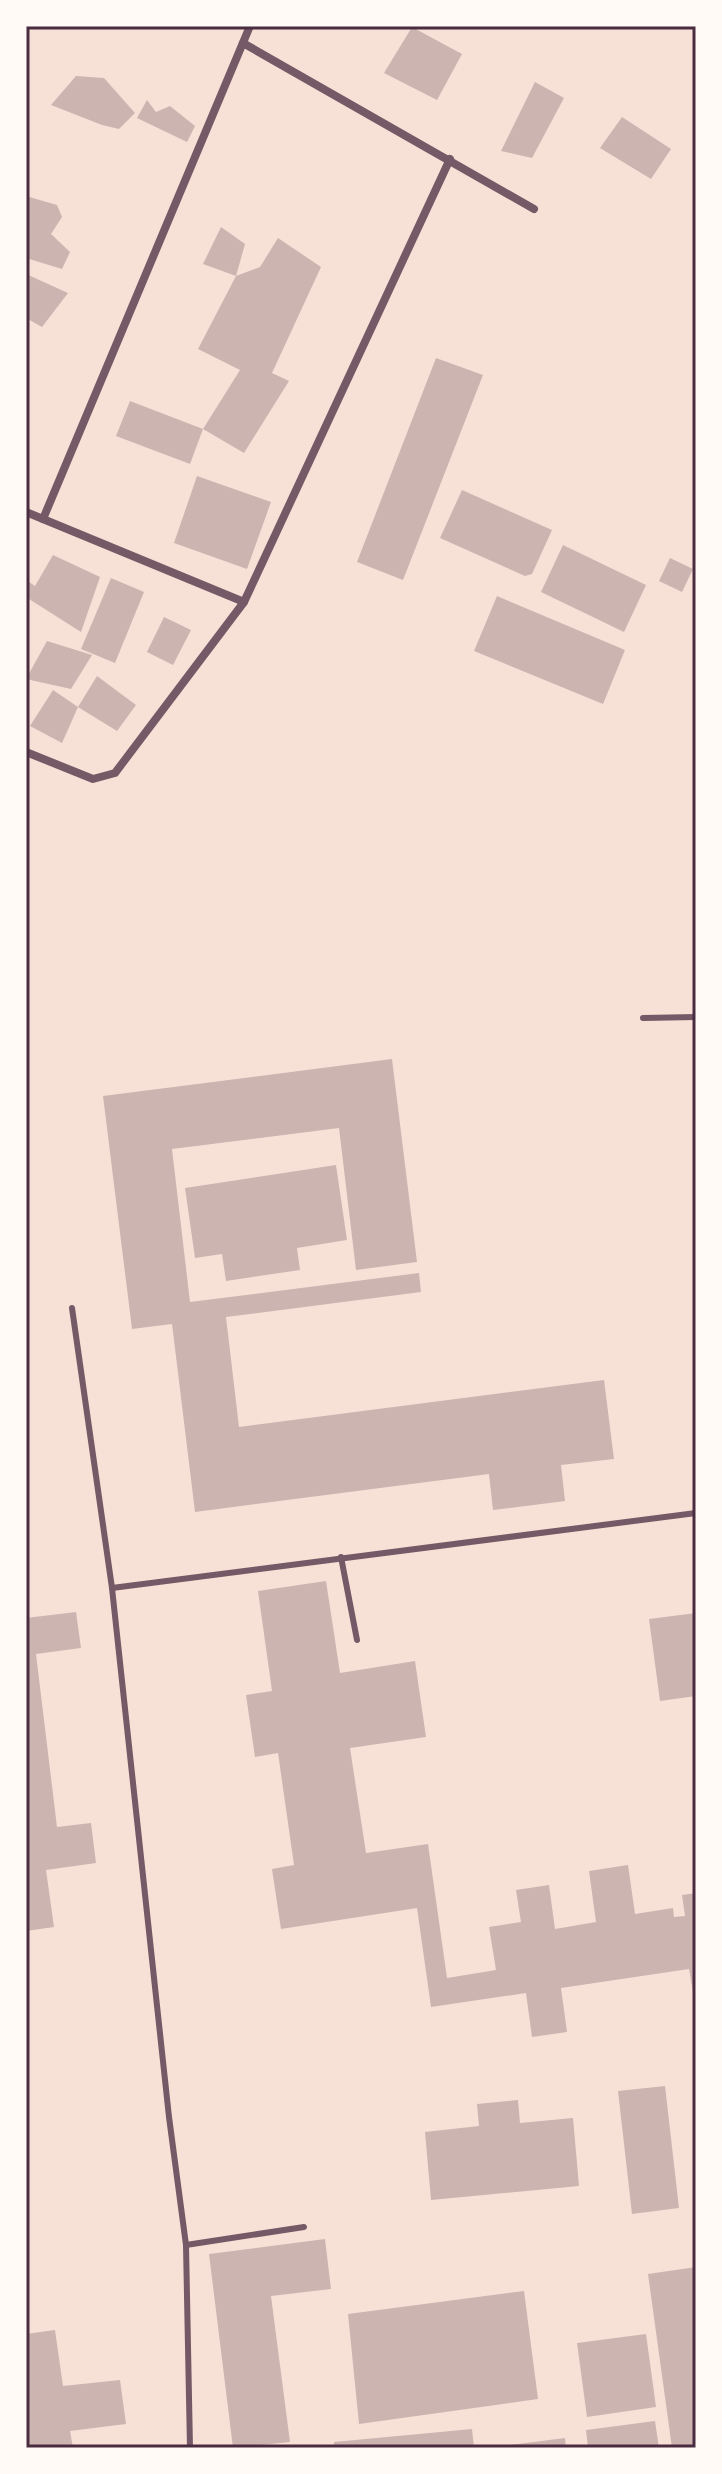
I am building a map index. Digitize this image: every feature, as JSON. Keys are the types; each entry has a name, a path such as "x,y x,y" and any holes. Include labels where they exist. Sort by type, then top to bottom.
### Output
{"street":[{"path":"43,519 250,26"},
{"path":"243,43 534,209"},
{"path":"26,752 93,779 115,773 244,602 450,159"},
{"path":"26,512 244,602"}],"lane":[{"path":"643,1018 696,1017"},
{"path":"72,1308 112,1588 169,2117 186,2245 190,2448"},
{"path":"112,1588 696,1513"},
{"path":"341,1557 357,1640"},
{"path":"186,2245 304,2227"}],"building":[{"path":"412,27 462,54 437,100 384,73"},
{"path":"76,76 104,78 135,113 119,129 51,105"},
{"path":"535,82 564,98 532,158 501,151"},
{"path":"147,100 156,112 170,106 195,126 187,142 137,118"},
{"path":"622,117 671,149 651,179 600,148"},
{"path":"26,196 57,205 62,217 51,234 70,252 62,269 26,258"},
{"path":"221,227 245,244 236,276 203,264"},
{"path":"278,238 321,267 272,373 289,381 244,453 203,429 240,370 198,349 236,276 260,267"},
{"path":"26,274 68,293 42,327 26,318"},
{"path":"436,358 483,375 403,580 357,562"},
{"path":"130,401 203,429 190,464 116,436"},
{"path":"197,476 271,502 247,569 174,543"},
{"path":"462,490 552,530 532,574 525,576 440,538"},
{"path":"563,545 646,585 624,632 541,592"},
{"path":"53,555 100,577 81,632 29,599 26,602 26,580 35,586"},
{"path":"670,558 693,569 682,592 659,581"},
{"path":"111,578 144,592 115,663 81,649"},
{"path":"497,596 625,650 603,704 474,651"},
{"path":"164,617 191,630 173,665 147,652"},
{"path":"47,641 92,655 71,689 26,679"},
{"path":"97,676 136,705 117,731 78,707"},
{"path":"53,690 78,707 62,743 30,726"},
{"path":"392,1059 417,1262 356,1270 339,1128 172,1149 190,1302 419,1273 421,1292 226,1317 239,1427 604,1380 614,1459 561,1465 565,1501 493,1510 489,1474 195,1512 172,1324 132,1329 103,1096"},
{"path":"336,1165 347,1240 297,1248 300,1270 226,1281 222,1254 195,1258 185,1188"},
{"path":"326,1581 340,1673 415,1661 426,1737 350,1748 366,1853 428,1844 447,1978 496,1970 489,1927 521,1922 516,1890 549,1885 555,1929 596,1922 589,1871 628,1865 635,1914 673,1908 674,1917 685,1916 682,1895 696,1893 696,2009 689,1969 561,1988 567,2032 532,2037 526,1993 431,2007 417,1908 281,1929 272,1869 294,1865 278,1753 255,1757 246,1695 272,1691 258,1591"},
{"path":"76,1612 81,1648 36,1654 57,1827 91,1823 96,1863 46,1870 54,1927 26,1931 26,1618"},
{"path":"696,1613 696,1696 660,1701 649,1619"},
{"path":"665,2086 679,2208 632,2214 618,2091"},
{"path":"518,2100 520,2123 573,2118 579,2186 431,2200 425,2132 479,2126 477,2104"},
{"path":"325,2239 331,2289 271,2296 290,2442 233,2448 209,2254"},
{"path":"696,2267 696,2448 672,2448 648,2274"},
{"path":"524,2291 538,2399 359,2424 348,2314"},
{"path":"55,2330 63,2386 120,2380 126,2424 70,2431 73,2448 26,2448 26,2334"},
{"path":"646,2334 656,2407 587,2417 577,2343"},
{"path":"655,2421 659,2448 588,2448 586,2430"},
{"path":"472,2429 474,2448 334,2448 334,2442"},
{"path":"565,2438 566,2448 503,2448 503,2446"}]}
